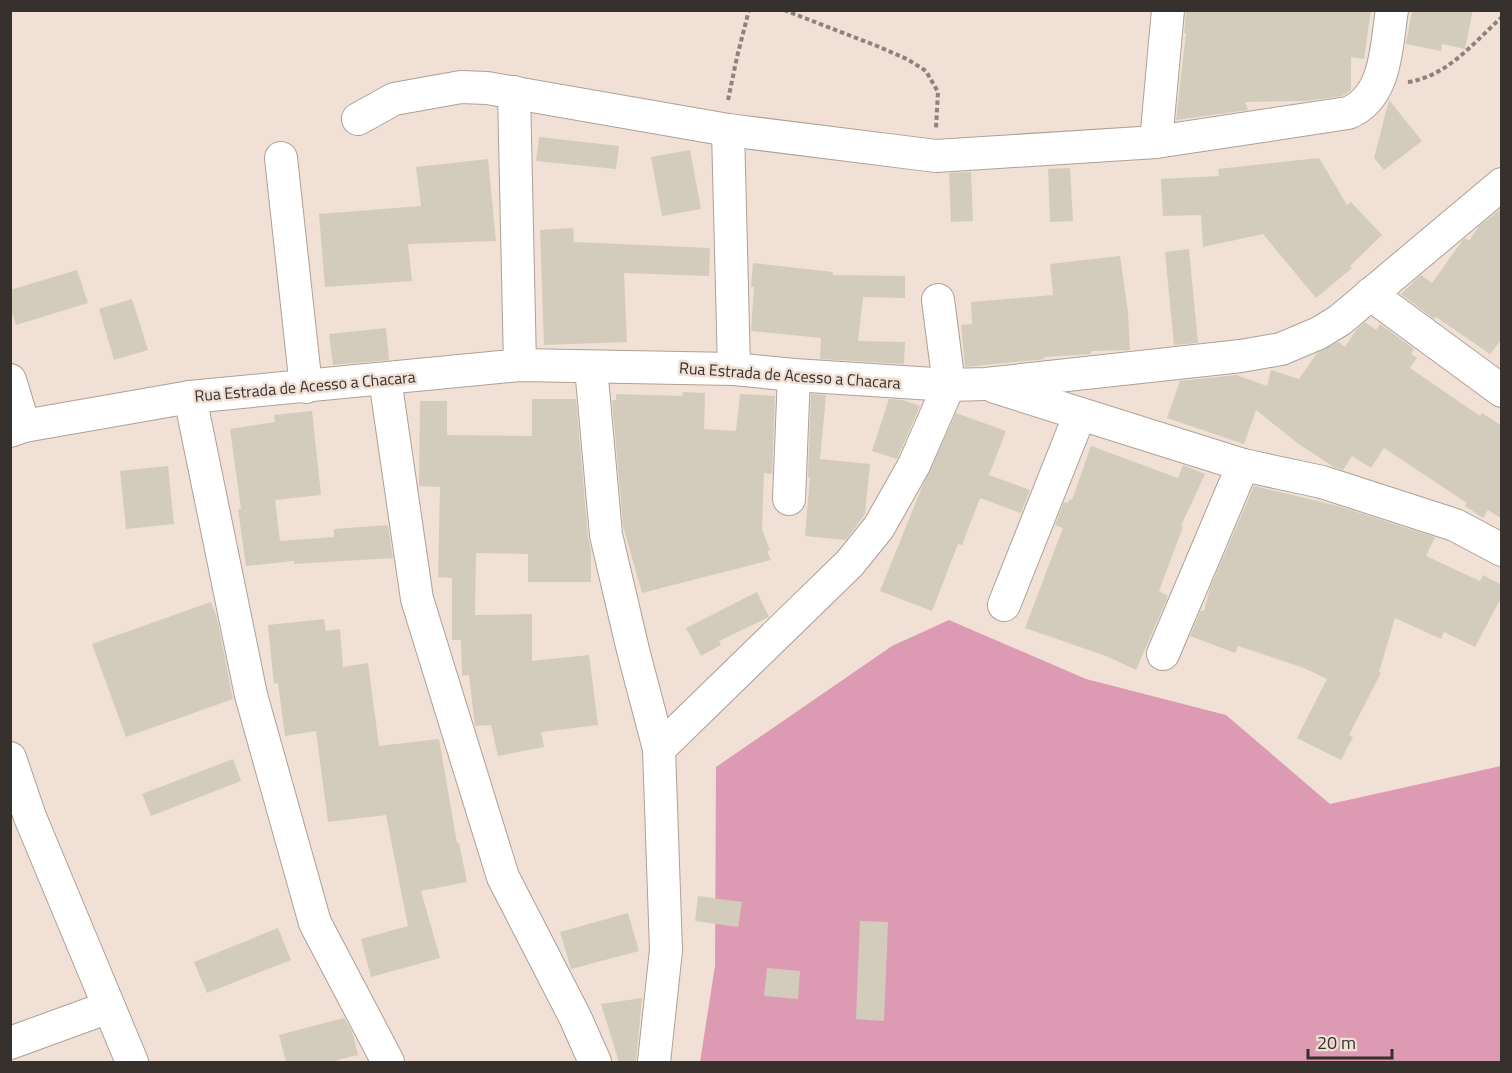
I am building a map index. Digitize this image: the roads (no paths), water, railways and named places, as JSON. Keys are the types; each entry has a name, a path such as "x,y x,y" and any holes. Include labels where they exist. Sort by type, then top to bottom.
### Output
{"street":[{"path":"1156,142 1168,10"},
{"path":"358,119 394,99 461,87 514,92 728,129 936,156 1156,142 1348,113 1360,108 1372,95 1380,79 1392,10"},
{"path":"514,92 520,365"},
{"path":"728,129 734,369"},
{"path":"281,158 306,387"},
{"name":"Rua Estrada de Acesso a Chacara","path":"17,429 190,397 520,365 734,369 949,385 986,384 1241,356 1281,349 1319,333 1340,320 1502,184"},
{"path":"1370,294 1502,391"},
{"path":"659,749 850,563 872,536 914,465 949,385 938,300"},
{"path":"591,366 606,535 659,749 666,950 654,1062"},
{"path":"789,499 794,375"},
{"path":"385,379 417,599 499,866 575,1017 595,1062"},
{"path":"10,380 17,429"},
{"path":"986,384 1243,465 1322,482 1455,525 1502,550"},
{"path":"190,397 251,695 315,923 388,1062"},
{"path":"1004,605 1080,414"},
{"path":"1163,654 1243,465"},
{"path":"10,758 20,820 109,1007 132,1062"},
{"path":"10,1043 109,1007"}]}
